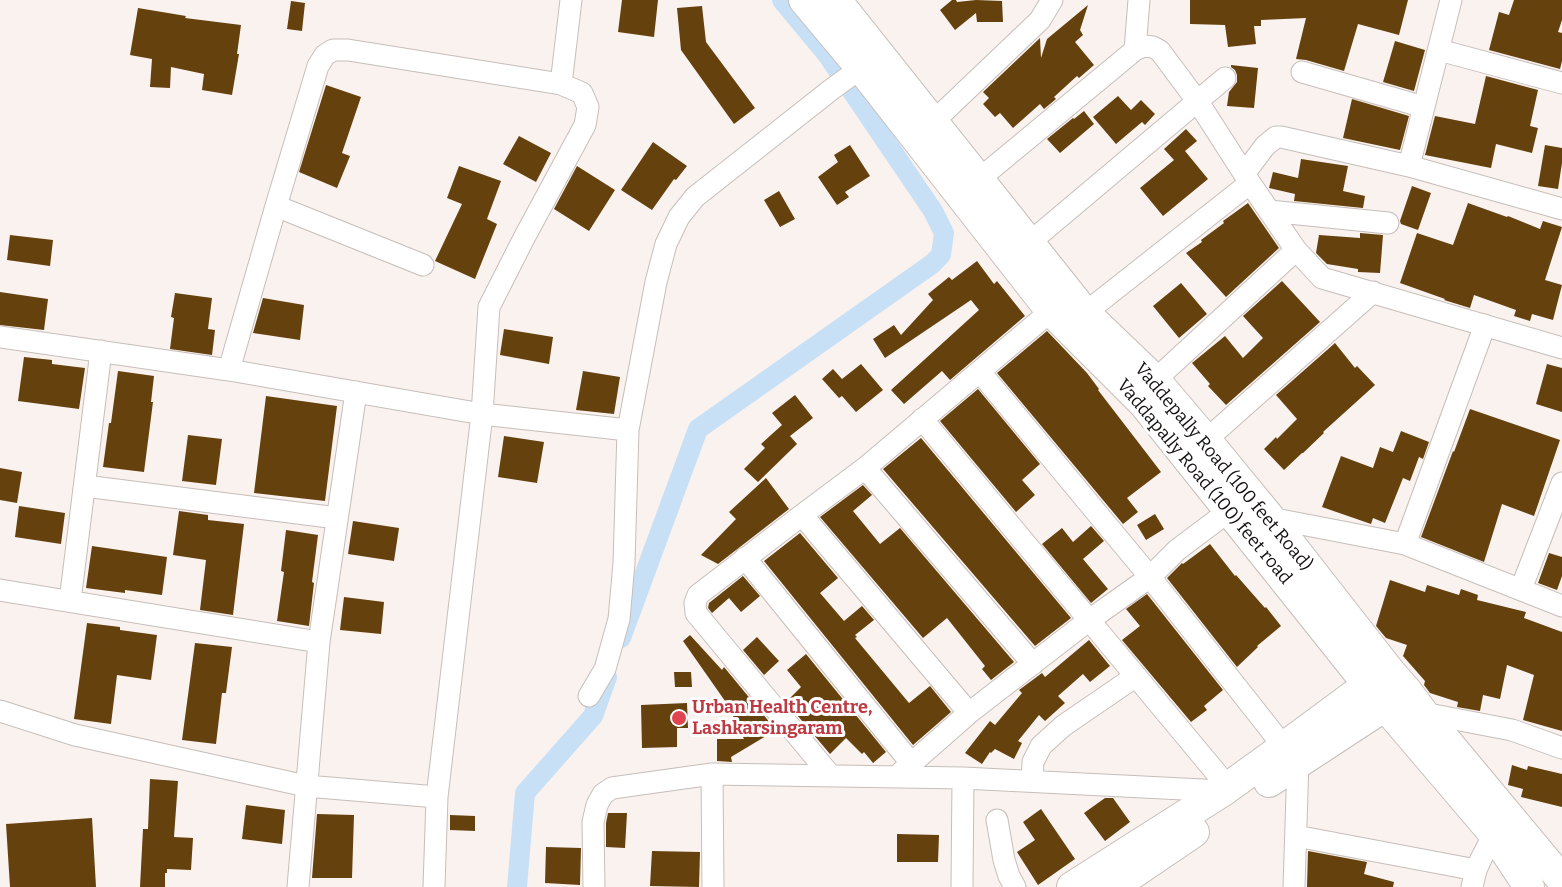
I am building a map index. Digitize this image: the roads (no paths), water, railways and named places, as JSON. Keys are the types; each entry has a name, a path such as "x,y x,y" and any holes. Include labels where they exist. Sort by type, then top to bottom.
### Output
{"main road":[{"name":"Vaddapally Road (100) feet road","path":"804,0 856,71 977,192 1017,241 1051,311 1144,404 1229,511 1395,693 1494,834 1528,887"},
{"path":"836,0 933,122 977,192"},
{"name":"Vaddepally Road (100 feet Road)","path":"1017,241 1085,313 1155,380 1270,518 1395,693 1562,880"},
{"path":"1072,887 1225,789 1291,755 1395,693"},
{"path":"1113,887 1291,755"}],"street":[{"path":"561,84 571,0"},
{"path":"933,122 1040,20 1052,0"},
{"path":"1135,50 1139,0"},
{"path":"1409,166 1451,0"},
{"path":"977,192 1135,50 1144,46 1153,47 1160,51 1198,102 1296,250 1322,278 1562,348"},
{"path":"229,370 318,66 326,55 333,50 348,50 561,84 582,93 588,107 585,124 489,308 482,414 437,797 434,887"},
{"path":"1439,50 1562,83"},
{"path":"589,696 605,669 619,619 624,563 628,430 656,282 666,244 679,217 695,197 856,71"},
{"path":"1302,72 1424,107"},
{"path":"1017,241 1198,102 1225,78"},
{"path":"1085,313 1247,178 1265,146 1276,137 1281,136 1409,166 1562,209"},
{"path":"276,206 423,265"},
{"path":"1269,211 1388,223"},
{"path":"1155,380 1296,250"},
{"path":"1206,440 1373,292"},
{"path":"830,775 696,613 695,603 698,595 865,468 1051,311"},
{"path":"1405,544 1485,325"},
{"path":"0,337 229,370 482,414 628,430"},
{"path":"70,601 102,351"},
{"path":"980,372 1150,577 1291,755 1296,836 1294,887"},
{"path":"298,887 319,642 356,392"},
{"path":"922,419 1136,676 1225,789"},
{"path":"865,468 1033,664"},
{"path":"1521,590 1562,483"},
{"path":"85,486 338,518"},
{"path":"904,770 969,714 1150,577 1177,550 1229,511"},
{"path":"802,515 969,714"},
{"path":"1270,518 1405,544 1562,606"},
{"path":"745,558 904,770"},
{"path":"0,590 319,642"},
{"path":"1032,781 1033,762 1041,746 1063,726 1136,676"},
{"path":"1395,693 1562,748"},
{"path":"0,711 75,735 306,786 437,797"},
{"path":"594,887 594,822 597,805 603,794 612,788 712,774 830,775 904,770 963,778 1225,789"},
{"path":"712,774 713,887"},
{"path":"962,887 963,778"},
{"path":"997,820 1004,861 1015,887"},
{"path":"1296,836 1474,879 1494,834"}],"waterway":[{"path":"621,638 698,429 932,264 941,255 944,233 933,211 826,53 782,0"},
{"path":"517,887 525,793 593,716 607,677"}],"place":[{"name":"Urban Health Centre, Lashkarsingaram","path":"679,718"}]}
